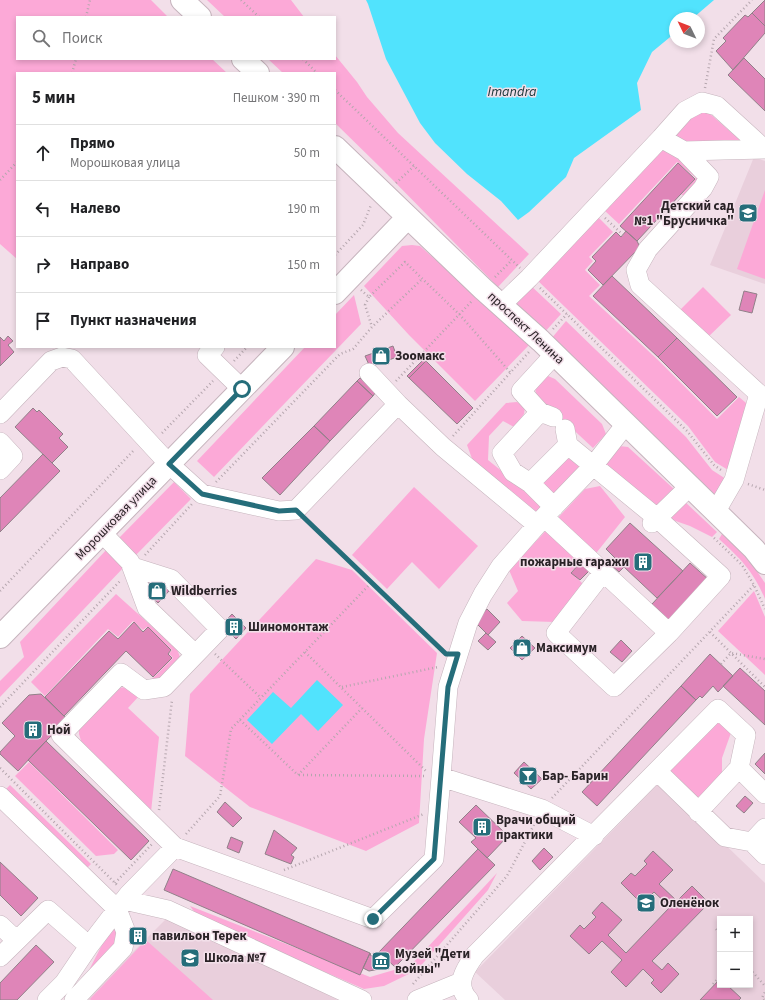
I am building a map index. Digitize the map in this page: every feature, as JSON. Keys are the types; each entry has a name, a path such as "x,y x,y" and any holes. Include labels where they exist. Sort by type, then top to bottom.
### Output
{"main road":[{"path":"182,0 199,16"},
{"name":"проспект Ленина","path":"336,148 483,289 548,348 716,511 754,549 765,563"},
{"path":"336,292 408,217"},
{"name":"Морошковая улица","path":"0,637 282,348"},
{"name":"проспект Ленина","path":"716,511 751,532 765,536"}],"lane":[{"path":"501,305 530,278 685,111 702,102 718,106 764,148"},
{"path":"661,138 684,151 709,177 704,188 648,249 636,270 640,285 759,394 759,412 734,480 716,511"},
{"path":"684,151 764,148"},
{"path":"214,348 207,356 242,389"},
{"path":"548,348 521,391 557,426 593,466 654,521 721,576 669,633 614,686 556,633 604,571"},
{"path":"0,414 51,361 62,357 72,359 169,464 202,494 279,511 296,510 392,398"},
{"path":"369,373 392,398 444,447 545,516 669,633"},
{"path":"133,567 171,579 220,629 164,688 144,690 121,673 61,735 164,836 263,878 373,919 434,859 451,651 483,594 501,566 545,516 593,466 626,424"},
{"path":"530,483 557,426"},
{"path":"545,516 530,483 513,472 502,453 557,426"},
{"path":"0,442 13,456 0,470"},
{"path":"654,521 690,486"},
{"path":"101,532 130,562 147,608 195,654"},
{"path":"469,1000 466,997 461,982 465,969 475,956 718,709 746,735 739,768 698,812"},
{"path":"739,768 765,794"},
{"path":"657,771 725,837 752,842 765,856"},
{"path":"441,777 542,808 594,836"},
{"path":"0,796 121,897 168,910 362,1000"},
{"path":"752,842 765,828"},
{"path":"47,1000 66,992 89,946 164,836"},
{"path":"74,1000 123,948 126,932 121,897"},
{"path":"0,956 48,910 89,946"},
{"path":"0,925 16,940"},
{"path":"413,994 461,982"}],"path":[{"path":"86,16 90,0"},
{"path":"241,0 258,16"},
{"path":"702,102 714,39 752,0"},
{"path":"72,72 76,60"},
{"path":"304,60 316,72"},
{"path":"336,91 687,431 714,465 734,480 765,490"},
{"path":"0,180 16,163"},
{"path":"336,254 363,225 370,206"},
{"path":"595,208 623,235"},
{"path":"392,398 460,315 512,260"},
{"path":"405,262 460,315 510,372"},
{"path":"369,298 365,305 372,327"},
{"path":"444,447 533,347 548,348 567,314"},
{"path":"0,591 154,430 160,435 246,348"},
{"path":"296,510 372,582 451,651 443,666 341,688"},
{"path":"714,538 742,565 754,585 765,609"},
{"path":"0,768 121,897 164,836 220,796 231,729 372,582"},
{"path":"413,994 507,876 542,808 754,585"},
{"path":"710,632 765,687"},
{"path":"240,720 298,775 431,776 305,652"},
{"path":"731,653 765,659"},
{"path":"721,664 731,653"},
{"path":"195,654 216,654 261,698"},
{"path":"164,836 175,676"},
{"path":"298,775 362,708"},
{"path":"263,878 427,813"},
{"path":"753,972 765,986"},
{"path":"713,984 717,979"},
{"path":"764,1000 762,998 765,992"}],"shaded area":[{"path":"0,0 151,0 167,16 16,16 16,60 213,60 226,72 16,72 16,258 0,244"},
{"path":"207,0 291,0 303,16 224,16"},
{"path":"336,56 367,97 398,133 529,254 498,287 336,124 336,72 282,72 269,60 336,60"},
{"path":"700,112 708,112 741,141 688,144 672,135 687,116"},
{"path":"661,149 670,149 701,181 688,196 681,195 696,178 677,162 619,224 604,210"},
{"name":"Детский сад №1 \"Брусничка\"","path":"754,157 765,161 765,284 710,265"},
{"path":"765,190 765,279 737,269"},
{"path":"596,215 613,232 589,257 593,261 585,270 600,285 589,296 658,360 717,419 739,397 752,408 733,473 715,462 688,426 535,278"},
{"path":"402,246 420,246 530,344 475,401 409,335 364,286"},
{"path":"529,284 561,314 543,334 510,303"},
{"path":"703,287 731,315 707,338 679,311"},
{"path":"354,295 361,324 214,477 197,461 304,348 336,348 336,314"},
{"path":"566,321 686,437 712,470 729,481 715,502 551,339"},
{"path":"548,376 555,379 602,424 606,434 593,448 537,396 535,389"},
{"path":"517,402 525,407 524,414 514,427 503,421 489,436 488,460 541,503 540,514 526,510 474,464 467,445 506,403"},
{"path":"619,446 628,447 675,490 654,512 600,466"},
{"path":"573,458 581,466 557,499 542,484 565,459"},
{"path":"174,482 191,499 136,555 119,538"},
{"path":"600,486 625,517 585,567 580,563 571,572 587,588 555,622 522,621 507,603 518,591 509,570 585,489"},
{"path":"414,487 478,546 439,589 412,562 387,589 352,555"},
{"path":"684,501 717,532 712,537 690,526 667,518"},
{"path":"722,534 738,548 765,583 765,599 761,589 746,566 719,539"},
{"path":"108,548 125,566 0,697 0,681 24,657 20,642"},
{"path":"316,559 352,570 437,653 424,739 419,823 366,851 250,807 185,756 190,694"},
{"path":"754,591 765,617 765,675 718,631"},
{"path":"116,594 177,649 180,657 157,683 148,683 173,658 169,654 172,650 147,627 143,630 133,621 118,637 108,629 45,696 31,682"},
{"path":"129,687 139,696 128,708 159,737 151,812 82,744 79,734 79,726 115,688"},
{"path":"719,716 732,730 722,758 722,776 697,802 665,772"},
{"path":"29,762 118,850 114,854 96,856 15,776"},
{"name":"Оленёнок","path":"660,782 765,883 765,1000 505,1000 475,972"},
{"path":"10,785 91,864 85,870 4,791"},
{"path":"497,873 488,890 417,970 384,986 364,989 198,917 190,906 370,977 411,965"},
{"name":"Школа №7","path":"168,917 338,1000 89,1000 87,998"},
{"path":"113,929 118,930 117,945 85,978 108,933"},
{"path":"146,940 213,1000 91,1000 90,999"}],"water":[{"name":"Imandra","path":"366,0 714,0 700,12 669,12 669,38 652,52 637,83 641,110 574,158 566,177 529,212 518,220 501,201 467,174 435,143 420,123 386,59"},
{"path":"317,680 343,705 318,731 301,714 272,744 247,720 273,692 291,708"}],"building":[{"path":"765,0 765,26 752,13"},
{"path":"752,13 765,26 765,33 733,70 716,51 726,41 723,38 745,15 748,17"},
{"path":"744,58 765,79 765,111 728,75"},
{"path":"678,163 695,179 637,241 620,226"},
{"path":"626,231 637,241 640,247 603,285 588,270 596,261 592,257 616,232 621,237"},
{"path":"612,276 677,338 658,357 593,296"},
{"path":"744,291 757,294 752,313 739,310"},
{"path":"8,336 13,341 8,345 14,352 0,366 0,337 4,341"},
{"path":"677,338 737,397 717,416 658,357"},
{"path":"393,346 397,357 370,367 365,356"},
{"path":"423,360 426,361 409,378 407,376"},
{"path":"426,361 473,408 457,424 409,378"},
{"path":"360,378 375,393 373,396 357,381"},
{"path":"357,381 373,396 330,441 314,426"},
{"path":"33,408 37,412 39,410 63,434 59,438 68,447 52,463 15,427"},
{"path":"314,426 330,441 280,495 262,478"},
{"path":"43,454 60,471 0,532 0,498"},
{"name":"пожарные гаражи","path":"630,523 683,571 657,598 624,567 619,572 611,565 616,559 606,549"},
{"path":"580,563 589,571 580,580 571,573"},
{"path":"690,563 709,580 670,621 652,604"},
{"name":"Wildberriеs","path":"157,579 169,591 158,603 145,591"},
{"path":"487,609 500,622 488,635 475,622"},
{"name":"Шиномонтаж","path":"232,614 246,628 236,639 222,625"},
{"path":"134,622 143,632 148,627 171,650 168,654 172,658 153,677 126,651 64,716 45,697 109,631 118,639"},
{"path":"486,633 496,642 488,650 478,641"},
{"name":"Максимум","path":"522,636 535,648 522,660 510,648"},
{"path":"621,640 632,651 622,662 610,652"},
{"path":"710,654 733,676 718,692 713,686 702,698 700,696 696,700 681,686"},
{"path":"740,668 765,691 765,725 723,686"},
{"path":"681,686 696,700 597,806 582,792"},
{"name":"Ной","path":"41,694 68,720 18,771 0,754 0,752 15,736 2,723 29,695"},
{"path":"46,741 149,841 131,860 28,760"},
{"path":"765,753 765,774 755,764"},
{"name":"Бар- Барин","path":"524,762 542,779 531,789 514,773"},
{"path":"745,796 753,803 744,813 736,806"},
{"path":"225,802 242,818 233,827 217,812"},
{"name":"Врачи общий практики","path":"476,805 508,836 487,858 471,842 476,838 459,822"},
{"path":"274,830 297,848 291,855 294,857 291,864 265,854"},
{"path":"231,837 243,842 239,853 227,848"},
{"path":"544,848 553,857 540,870 532,861"},
{"path":"478,849 495,865 395,967 379,952"},
{"path":"653,851 673,870 659,884 677,901 692,886 709,903 652,961 662,970 668,963 679,974 661,993 651,983 654,980 643,969 626,987 611,972 622,960 602,941 589,954 570,936 580,925 584,929 596,917 592,913 602,902 622,920 608,935 626,953 670,907 654,892 642,904 621,883 631,873 635,876 647,864 644,861"},
{"path":"0,862 38,898 21,916 0,895"},
{"path":"173,869 370,953 360,975 164,890"},
{"name":"павильон Терек","path":"139,928 143,928 146,932 138,941 133,934"},
{"path":"36,945 54,962 17,1000 0,1000 0,983"},
{"path":"379,952 390,963 385,968 369,971 363,968 370,953 371,956 379,955"},
{"path":"717,982 717,988 730,988 741,998 739,1000 700,1000"}],"place":[{"name":"Детский сад №1 \"Брусничка\"","path":"748,213"},
{"name":"Зоомакс","path":"381,356"},
{"name":"пожарные гаражи","path":"643,562"},
{"name":"Wildberriеs","path":"157,591"},
{"name":"Шиномонтаж","path":"234,627"},
{"name":"Максимум","path":"522,648"},
{"name":"Ной","path":"33,730"},
{"name":"Бар- Барин","path":"528,776"},
{"name":"Врачи общий практики","path":"482,827"},
{"name":"Оленёнок","path":"646,903"},
{"name":"павильон Терек","path":"138,936"},
{"name":"Школа №7","path":"190,958"},
{"name":"Музей \"Дети войны\"","path":"381,961"}],"route":[{"path":"242,389 169,464 202,494 279,511 296,510 446,654 458,654 448,687 434,859 373,919"}]}
